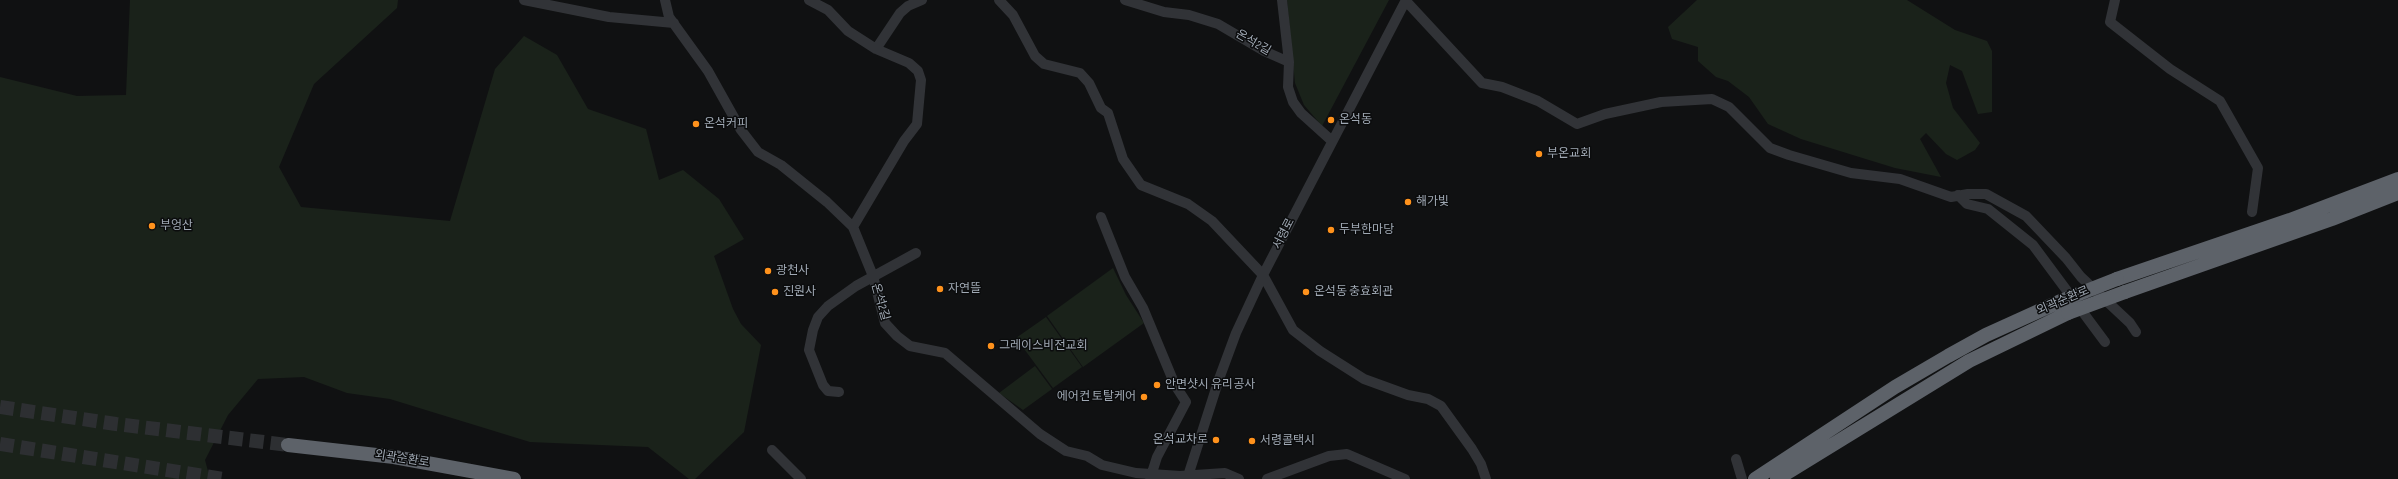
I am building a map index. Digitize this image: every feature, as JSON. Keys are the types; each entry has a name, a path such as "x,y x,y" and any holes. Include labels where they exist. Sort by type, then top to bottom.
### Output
{"highway":[{"path":"2322,208 2398,170"},
{"name":"외곽순환로","path":"1777,479 1969,361 2117,279 2322,208 2398,179"},
{"name":"외곽순환로","path":"1755,479 1895,387 1986,335 2064,307 2125,292 2332,219 2398,193"},
{"path":"2332,219 2398,196"},
{"name":"외곽순환로","path":"288,445 380,455 514,479"}],"street":[{"path":"524,0 608,17 674,23"},
{"path":"665,0 666,10 708,71 741,130 758,152 781,165 827,202 853,227 918,121 921,80 918,71 909,63 876,49 848,31 828,10 812,0"},
{"path":"876,49 900,13 908,6 922,0"},
{"path":"999,0 1013,15 1039,60 1049,67 1080,73 1089,83 1101,108 1108,113 1123,159 1141,185 1188,204 1212,221 1263,275 1293,330 1320,351 1364,379 1408,395 1428,399 1441,406 1454,422 1478,459 1486,479"},
{"name":"온석2길","path":"1124,0 1164,12 1189,15 1218,24 1264,51 1289,62"},
{"path":"1282,0 1289,62 1288,87 1293,102 1301,113 1332,141"},
{"path":"1406,0 1482,83 1502,86 1538,100 1577,124 1605,114 1661,102 1712,99 1729,107 1770,148 1789,155 1851,173 1900,179 1951,197 1958,195 1986,194 2026,216 2066,258 2081,277 2130,323 2136,332"},
{"name":"서령로","path":"1187,477 1221,372 1236,332 1263,275 1406,0"},
{"path":"2115,0 2110,22 2170,69 2220,101 2258,168 2252,212"},
{"path":"1958,195 1967,204 1988,209 2032,245 2105,342"},
{"path":"1101,217 1125,277 1143,308 1175,385 1186,402 1150,477"},
{"name":"온석2길","path":"853,227 873,276 885,323 905,343 916,348 945,353 1040,434 1066,451 1087,456 1102,464 1121,470 1150,477 1187,477 1225,473 1239,479"},
{"path":"839,392 828,391 820,380 809,348 813,330 820,314 828,306 873,276 916,253"},
{"path":"772,450 801,479"},
{"path":"1267,479 1329,456 1347,454 1405,479"},
{"path":"1736,459 1742,479"}],"shaded area":[{"path":"130,0 398,0 397,8 314,84 279,167 301,207 450,221 495,69 524,36 557,55 588,109 646,129 659,180 683,170 719,199 744,239 714,256 733,309 741,324 761,345 744,432 695,479 689,479 648,447 530,442 390,399 347,393 304,377 258,379 228,415 205,460 210,479 0,479 0,77 77,96 126,95"},
{"path":"1287,0 1389,0 1322,126 1304,105 1295,83"},
{"path":"1697,0 1907,0 1955,30 1987,41 1992,51 1992,112 1978,114 1962,71 1950,65 1946,83 1953,108 1980,143 1975,150 1957,160 1946,154 1926,133 1920,139 1941,177 1895,168 1801,139 1768,124 1749,97 1728,81 1716,77 1698,61 1698,47 1672,39 1668,27"},
{"path":"1113,268 1126,295 1144,323 1083,367 1047,316"},
{"path":"1046,317 1082,367 1053,388 1016,338"},
{"path":"1035,366 1052,389 1023,410 999,393"}],"tunnel":[{"path":"0,407 116,424 288,445"},
{"path":"0,444 224,479"}],"place":[{"name":"온석동","path":"1331,120"},
{"name":"온석커피","path":"696,124"},
{"name":"부온교회","path":"1539,154"},
{"name":"해가빛","path":"1408,202"},
{"name":"부엉산","path":"152,226"},
{"name":"두부한마당","path":"1331,230"},
{"name":"광천사","path":"768,271"},
{"name":"자연뜰","path":"940,289"},
{"name":"진원사","path":"775,292"},
{"name":"온석동 충효회관","path":"1306,292"},
{"name":"그레이스비전교회","path":"991,346"},
{"name":"안면샷시 유리공사","path":"1157,385"},
{"name":"에어컨 토탈케어","path":"1144,397"},
{"name":"온석교차로","path":"1216,440"},
{"name":"서령콜택시","path":"1252,441"}]}
